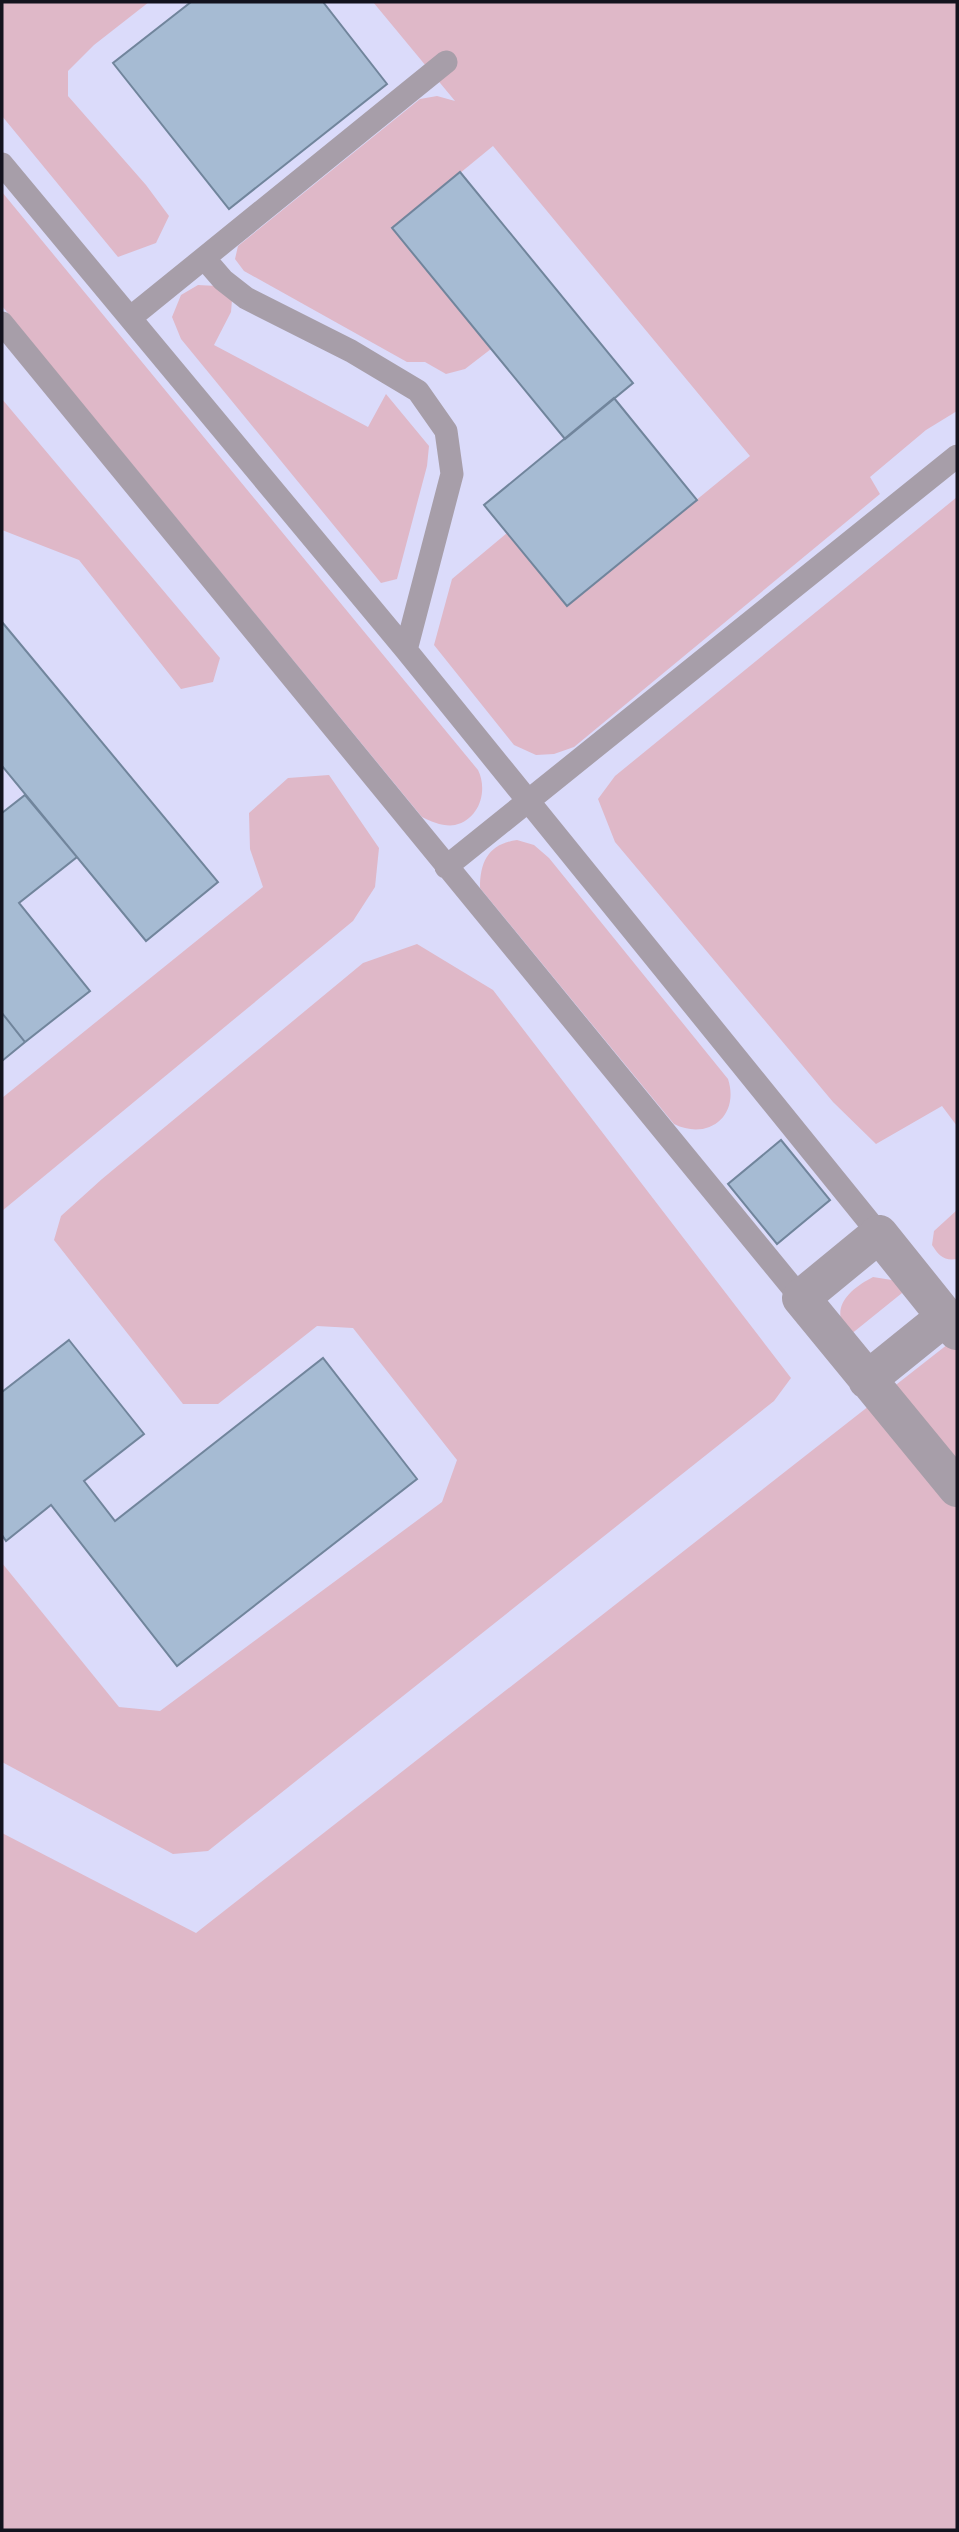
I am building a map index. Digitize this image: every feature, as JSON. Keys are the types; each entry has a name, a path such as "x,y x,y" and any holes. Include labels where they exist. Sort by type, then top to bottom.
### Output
{"street":[{"path":"867,1380 953,1318 879,1234 801,1298 867,1380 957,1488"}],"lane":[{"path":"130,318 446,62"},
{"path":"2,164 406,650 879,1234"},
{"path":"204,258 223,280 246,298 351,351 418,391 446,431 452,474 406,650"},
{"path":"2,323 801,1298"},
{"path":"446,866 528,803 957,456"}],"shaded area":[{"path":"2,2 149,2 94,45 68,71 68,96 146,185 169,216 156,243 118,257 2,116"},
{"path":"373,2 957,2 957,411 926,430 870,477 880,494 574,747 554,754 536,755 514,745 434,645 452,579 507,533 567,606 750,456 493,146 393,228 491,349 465,369 446,374 425,362 407,362 244,271 235,259 238,246 420,99 437,96 455,101"},
{"path":"2,192 478,770 482,795 471,817 451,825 438,824 422,817 2,306"},
{"path":"198,285 217,286 232,300 231,312 214,345 368,427 386,394 429,446 427,466 397,579 381,583 181,339 172,317 181,295"},
{"path":"2,399 220,658 213,682 181,689 79,560 2,530"},
{"path":"957,497 957,1126 942,1106 876,1144 833,1102 615,842 598,799 615,776"},
{"path":"329,775 379,848 375,887 353,921 2,1211 2,1098 263,887 250,849 249,813 288,778"},
{"path":"517,840 534,845 549,858 728,1079 731,1092 729,1104 718,1122 698,1129 674,1124 480,888 480,878 488,855 499,845"},
{"path":"417,944 493,990 791,1378 774,1401 208,1851 173,1854 2,1762 2,1563 119,1707 160,1711 442,1502 457,1460 353,1328 317,1326 218,1404 183,1404 54,1240 61,1216 102,1179 363,963"},
{"path":"957,1210 957,1259 949,1259 940,1255 932,1245 934,1231"},
{"path":"873,1277 898,1281 907,1289 850,1335 841,1320 842,1306 849,1294"},
{"path":"957,1337 957,2530 2,2530 2,1833 196,1933"}],"building":[{"path":"191,2 323,2 387,84 229,209 113,63"},
{"path":"460,172 633,383 565,439 392,228"},
{"path":"614,398 697,500 567,606 484,505"},
{"path":"2,622 218,882 146,941 2,766"},
{"path":"25,795 77,857 19,903 90,991 25,1042 2,1013 2,813"},
{"path":"2,1013 25,1042 2,1061"},
{"path":"781,1140 830,1200 777,1244 728,1184"},
{"path":"69,1340 144,1434 84,1481 115,1521 323,1358 417,1479 177,1666 51,1505 6,1541 2,1535 2,1392"}]}
